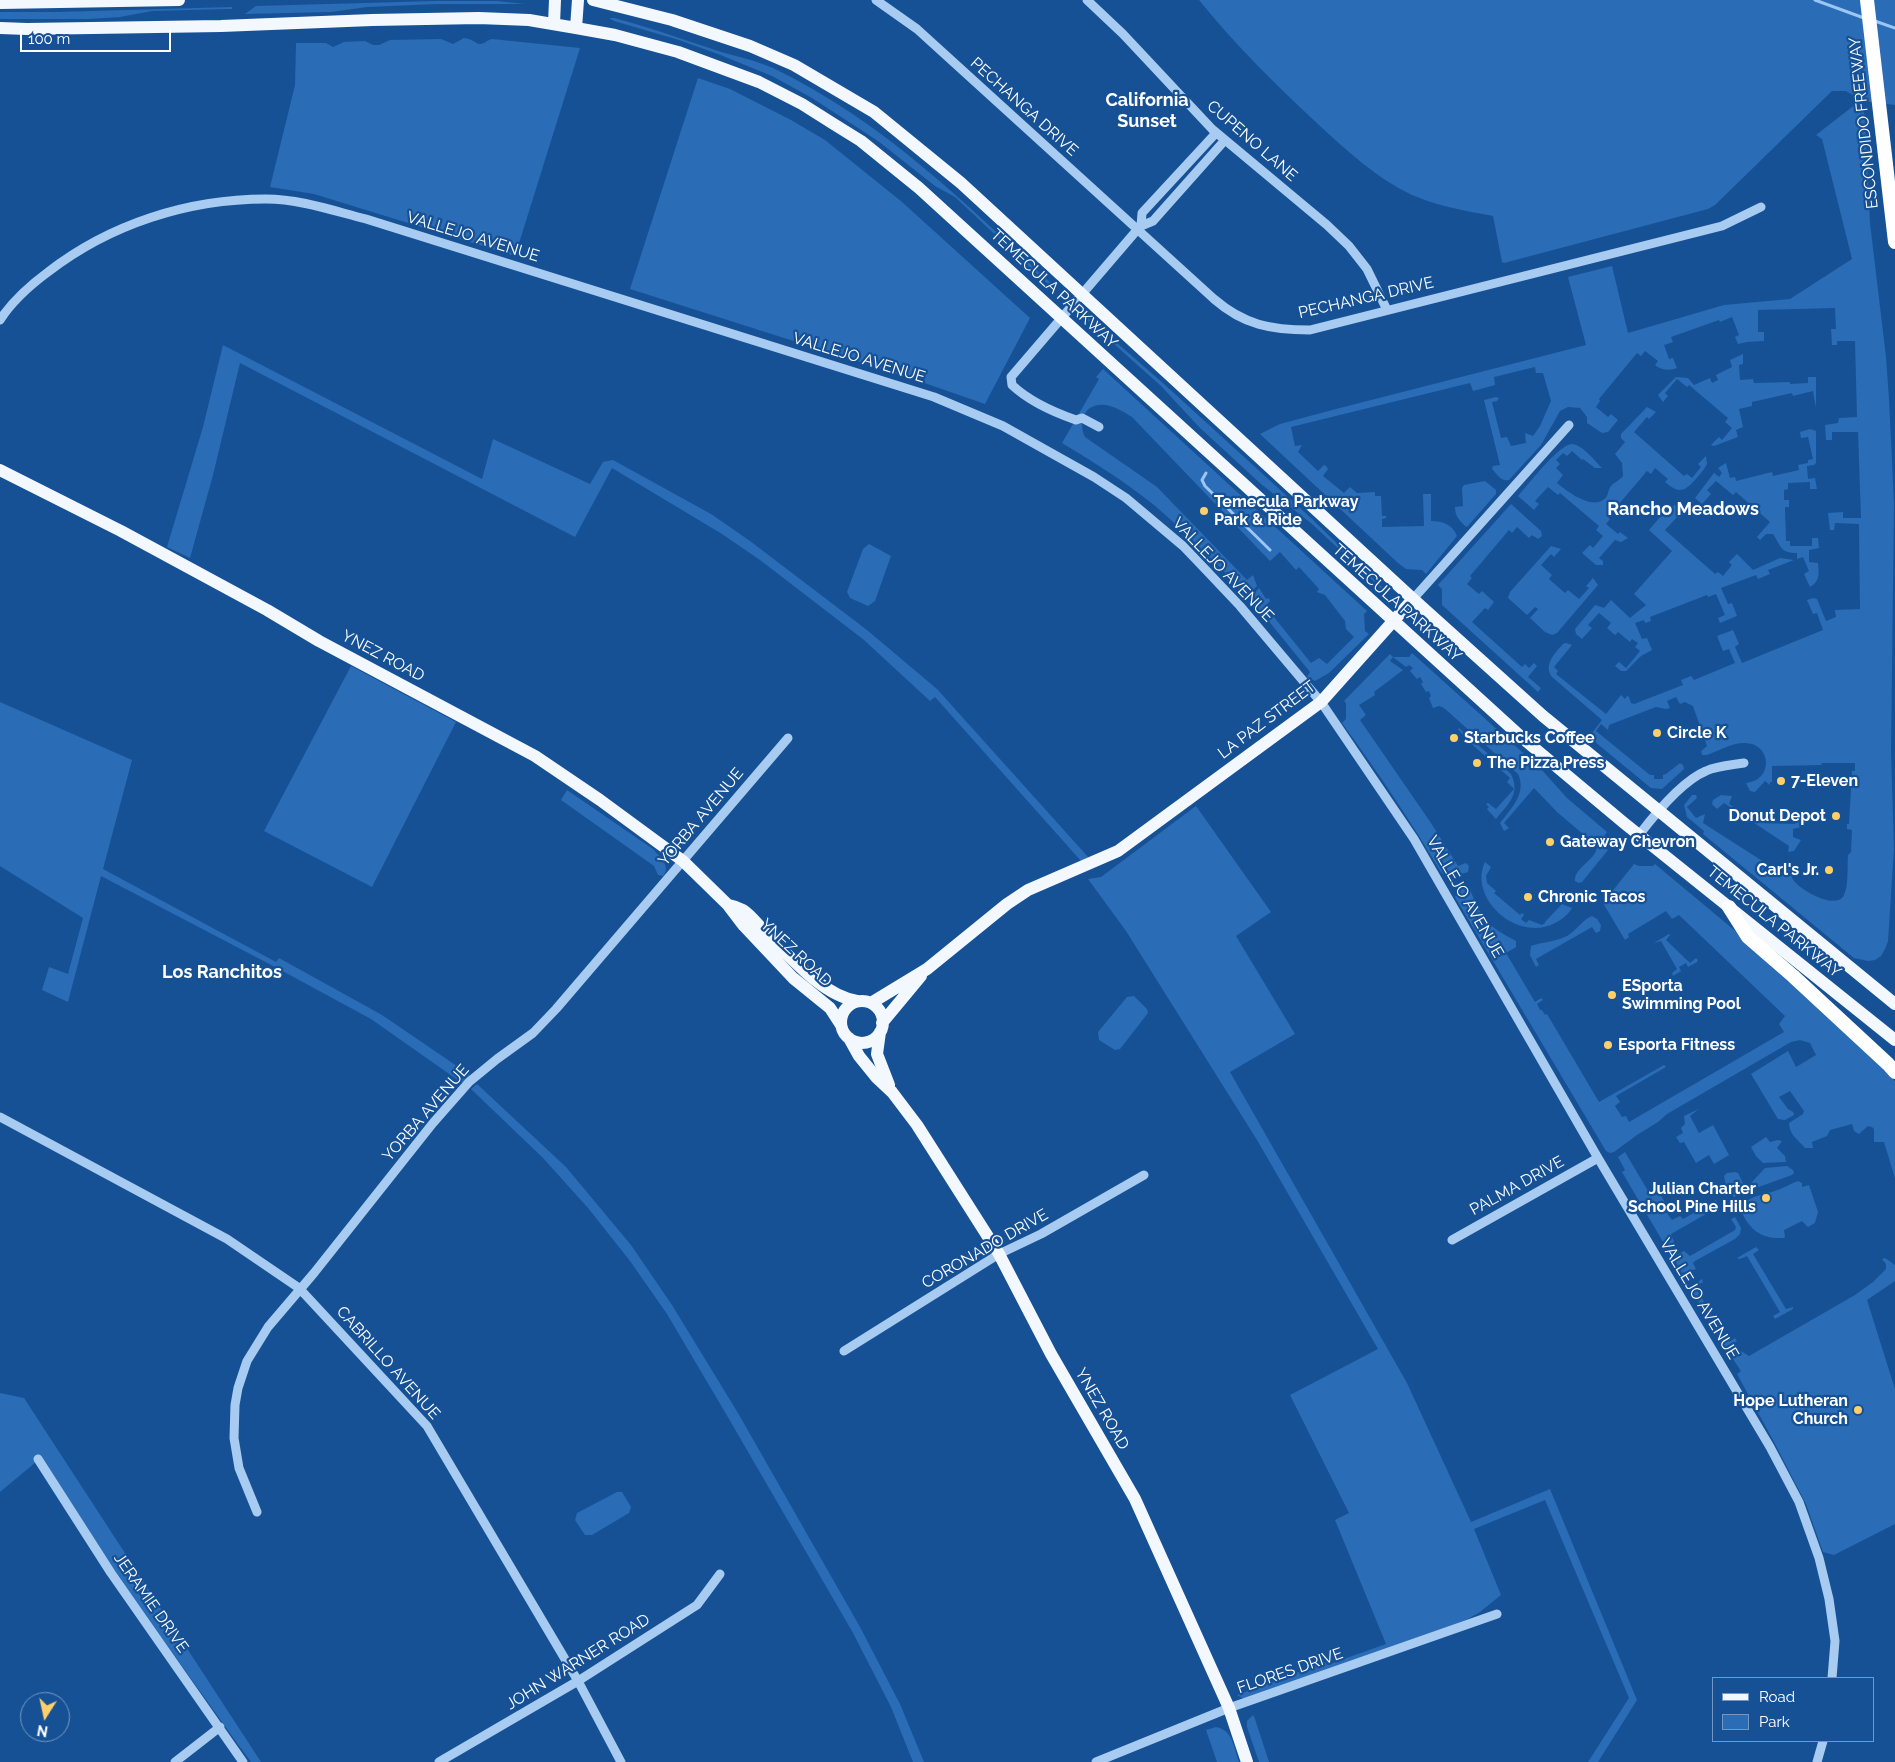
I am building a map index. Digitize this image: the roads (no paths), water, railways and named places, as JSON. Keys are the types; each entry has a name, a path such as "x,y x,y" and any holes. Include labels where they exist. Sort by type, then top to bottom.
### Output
{"highway":[{"name":"ESCONDIDO FREEWAY","path":"1868,0 1895,242"},
{"path":"1730,907 1748,937 1793,976 1895,1072"}],"main road":[{"path":"0,2 179,0"},
{"path":"554,24 555,0"},
{"path":"576,28 578,0"},
{"name":"TEMECULA PARKWAY","path":"593,0 664,18 750,46 794,65 874,112 961,182 1413,599 1543,716 1895,1004"},
{"name":"TEMECULA PARKWAY","path":"0,28 221,26 441,18 527,20 616,35 678,52 759,82 825,118 861,141 919,188 1520,736 1639,835 1895,1040"},
{"name":"YNEZ ROAD","path":"0,470 121,531 267,610 319,641 536,756 683,861 728,905 744,926 793,978 830,1008 841,1025"},
{"name":"LA PAZ STREET","path":"871,1003 927,969 1007,904 1028,890 1118,851 1321,702 1413,599"},
{"name":"YNEZ ROAD","path":"728,905 743,910 790,957 825,988 857,1002"},
{"name":"LA PAZ STREET","path":"881,1028 927,969"},
{"path":"862,1001 871,1003 880,1012 881,1028 873,1039 863,1042 849,1038 841,1025 841,1019 846,1008 862,1001"},
{"name":"YNEZ ROAD","path":"881,1028 877,1054 892,1092"},
{"name":"YNEZ ROAD","path":"849,1038 860,1056 892,1092 917,1126 999,1254 1051,1354 1135,1499 1229,1708 1247,1762"}],"street":[{"name":"PECHANGA DRIVE","path":"876,0 916,29 1139,228 1227,311 1245,321 1264,327 1310,330 1722,226 1761,206"},
{"name":"CUPENO LANE","path":"1087,0 1123,34 1216,133 1327,225 1349,246 1367,269 1387,310"},
{"path":"1139,228 1142,213 1216,133"},
{"path":"1099,426 1082,418 1076,420 1044,407 1012,385 1011,377 1139,228 1153,221 1225,140"},
{"name":"VALLEJO AVENUE","path":"0,320 26,289 89,243 138,222 186,208 226,201 268,199 311,204 934,397 1003,426 1094,477 1126,498 1183,546 1240,606 1321,702 1414,839 1598,1158 1770,1447 1799,1502 1819,1558 1829,1598 1835,1641 1832,1677"},
{"name":"LA PAZ STREET","path":"1413,599 1569,425"},
{"name":"YORBA AVENUE","path":"257,1512 239,1468 234,1438 235,1405 247,1360 268,1327 433,1123 469,1082 533,1034 588,973 788,738"},
{"path":"1639,835 1658,811 1691,780 1706,770 1744,763"},
{"name":"CABRILLO AVENUE","path":"0,1117 227,1239 299,1288 427,1426 578,1681 621,1762"},
{"name":"PALMA DRIVE","path":"1452,1240 1598,1158"},
{"name":"CORONADO DRIVE","path":"844,1351 999,1254 1041,1234 1144,1175"},
{"name":"JERAMIE DRIVE","path":"38,1459 111,1573 244,1762"},
{"name":"JOHN WARNER ROAD","path":"439,1762 578,1681 696,1605 720,1574"},
{"name":"FLORES DRIVE","path":"1096,1762 1229,1708 1497,1614"},
{"path":"175,1762 220,1727"},
{"path":"1817,1762 1823,1742"}],"waterway":[{"path":"1815,0 1864,18"},
{"path":"1872,20 1895,28"},
{"path":"1206,473 1202,480 1205,486 1270,550"}],"place":[{"name":"Temecula Parkway Park & Ride","path":"1204,511"},
{"name":"Circle K","path":"1657,733"},
{"name":"Starbucks Coffee","path":"1454,738"},
{"name":"The Pizza Press","path":"1477,763"},
{"name":"7-Eleven","path":"1781,781"},
{"name":"Donut Depot","path":"1836,816"},
{"name":"Gateway Chevron","path":"1550,842"},
{"name":"Carl's Jr.","path":"1829,870"},
{"name":"Chronic Tacos","path":"1528,897"},
{"name":"ESporta Swimming Pool","path":"1612,995"},
{"name":"Esporta Fitness","path":"1608,1045"},
{"name":"Julian Charter School Pine Hills","path":"1766,1198"},
{"name":"Hope Lutheran Church","path":"1858,1410"}],"district":[{"name":"California Sunset","path":"1147,111"},
{"name":"Rancho Meadows","path":"1683,510"},
{"name":"Los Ranchitos","path":"222,973"}]}
